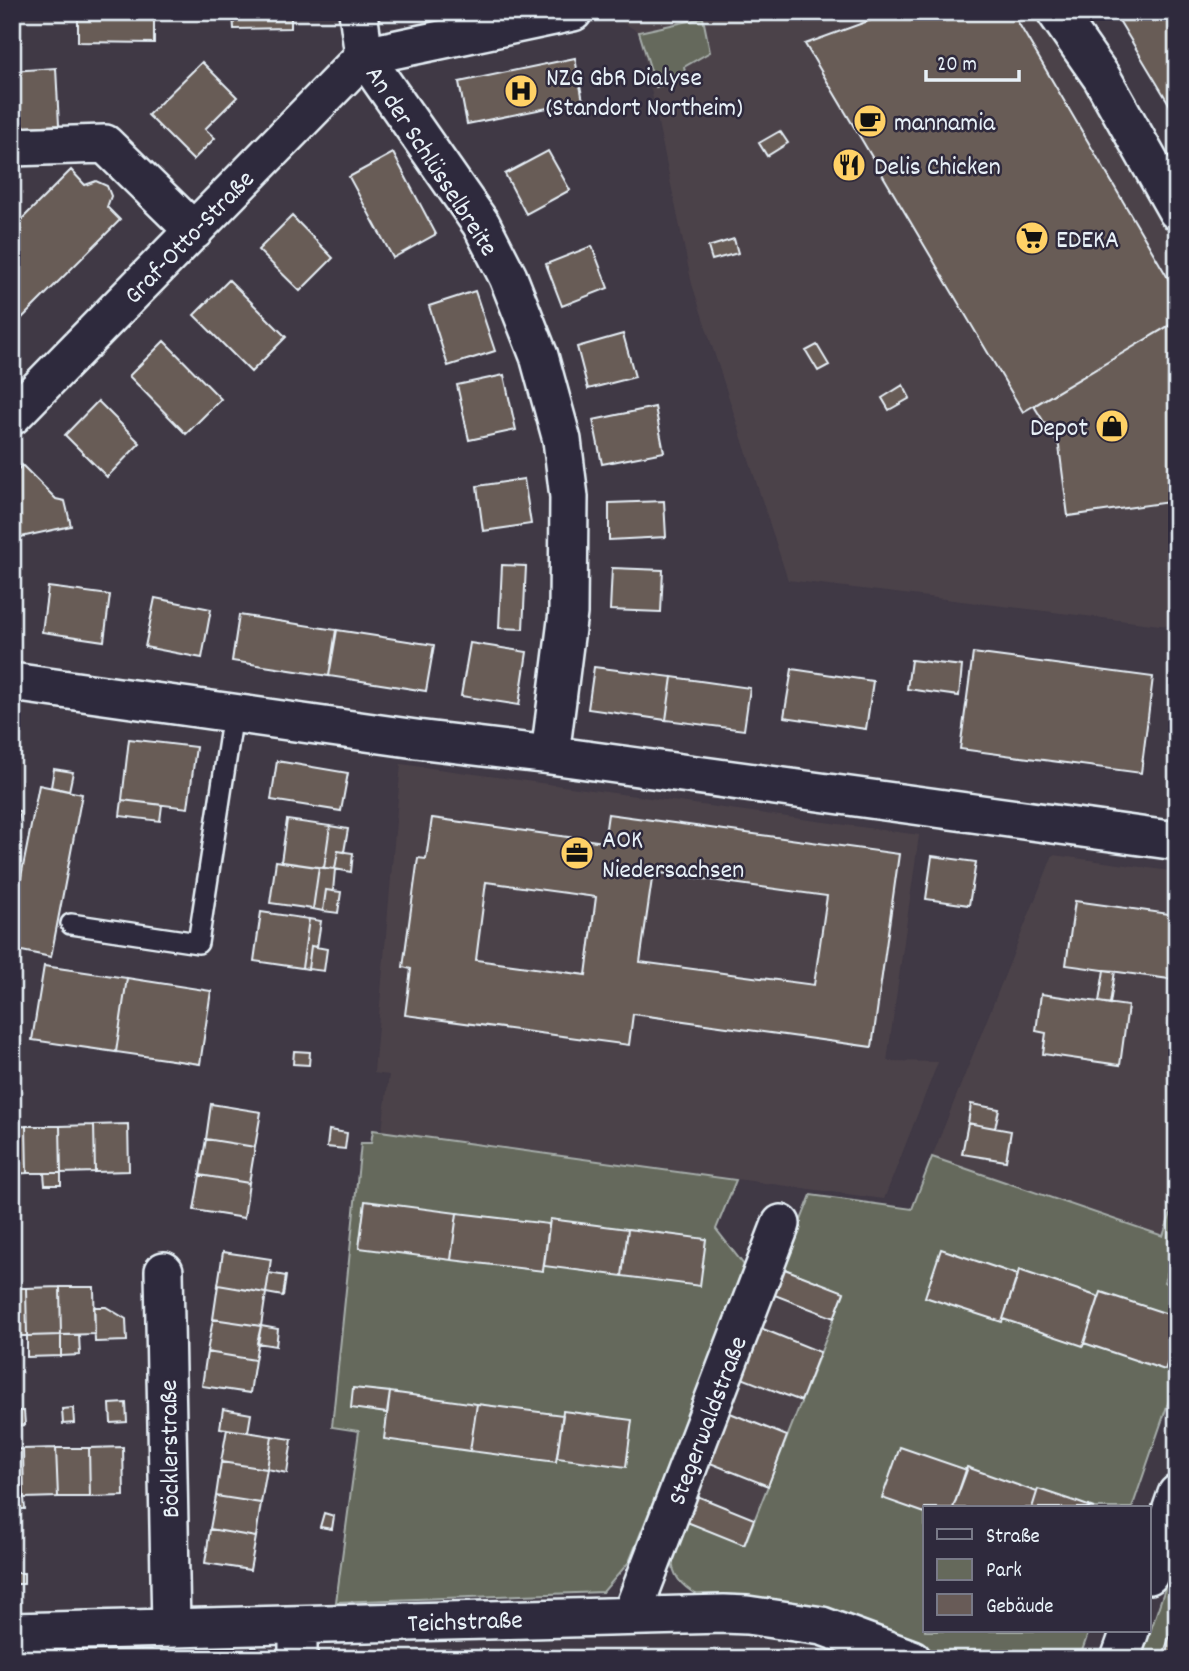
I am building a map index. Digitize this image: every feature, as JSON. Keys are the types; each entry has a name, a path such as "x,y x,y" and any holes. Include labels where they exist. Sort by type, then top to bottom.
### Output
{"street":[{"path":"358,12 364,56 573,12"},
{"path":"1056,12 1102,78 1177,211"},
{"name":"Graf-Otto-Straße","path":"12,416 364,56"},
{"name":"An der Schlüsselbreite","path":"364,56 481,224 508,277 540,356 562,440 569,497 568,612 550,755"},
{"path":"12,147 105,144 194,231"},
{"path":"12,682 416,740 550,755 1177,841"},
{"name":"Stegerwaldstraße","path":"631,1616 781,1224"},
{"name":"Böcklerstraße","path":"164,1271 172,1628"},
{"path":"1150,1572 1177,1494"},
{"name":"Teichstraße","path":"12,1632 172,1628 298,1642 631,1616 747,1615 821,1626 912,1659"},
{"path":"1120,1659 1130,1632"}],"lane":[{"path":"71,924 198,943 233,714"}],"shaded area":[{"path":"605,12 1036,12 1066,51 1158,208 1177,257 1177,627 788,580 692,284 639,32"},
{"path":"401,764 919,835 887,1061 938,1062 884,1199 382,1131 389,1075 374,1073"},
{"path":"1053,855 1177,872 1177,1196 1163,1236 932,1157"},
{"path":"782,1268 844,1292 744,1545 682,1520"},
{"path":"698,1652 695,1659 316,1658"}],"green space":[{"path":"703,18 710,52 684,67 686,78 656,87 639,32"},
{"path":"373,1130 736,1180 716,1229 747,1269 629,1562 603,1592 336,1602 359,1431 332,1427 361,1143 371,1143"},
{"path":"932,1157 1163,1236 1177,1196 1177,1247 1164,1282 1177,1287 1177,1377 1133,1506 923,1506 923,1632 1089,1632 1082,1651 1104,1659 957,1659 828,1614 712,1602 686,1587 674,1570 673,1548 682,1520 745,1544 844,1293 782,1268 811,1195 912,1209"},
{"path":"1177,1553 1177,1659 1141,1659"},
{"path":"698,1652 768,1657 772,1659 695,1659"}],"building":[{"path":"78,12 154,12 154,43 78,42"},
{"path":"233,12 291,12 291,28 234,29"},
{"name":"EDEKA","path":"893,12 1012,12 1175,290 1177,321 1023,412 805,44"},
{"path":"1114,12 1177,12 1177,117"},
{"name":"NZG GbR Dialyse (Standort Northeim)","path":"575,58 583,101 467,124 459,82"},
{"path":"202,62 237,97 205,129 215,138 193,160 148,115"},
{"path":"56,68 59,125 12,128 12,71"},
{"path":"780,131 788,143 767,156 759,143"},
{"path":"548,151 570,190 526,214 505,174"},
{"path":"393,153 436,234 393,258 349,177"},
{"path":"71,170 85,185 96,181 107,186 111,196 107,207 120,220 12,328 12,229"},
{"path":"292,216 333,258 300,291 258,250"},
{"path":"734,239 738,253 712,260 708,247"},
{"path":"592,246 608,288 562,306 546,264"},
{"path":"229,280 286,337 251,372 194,315"},
{"path":"475,291 495,351 448,366 429,306"},
{"name":"Depot","path":"1170,325 1177,337 1177,501 1068,516 1059,446 1034,406"},
{"path":"623,334 635,377 588,389 577,347"},
{"path":"164,341 221,399 186,434 129,376"},
{"path":"817,345 829,365 818,371 806,351"},
{"path":"504,375 516,430 469,440 457,385"},
{"path":"903,385 910,398 889,410 882,398"},
{"path":"98,401 140,443 107,477 65,435"},
{"path":"655,407 664,452 602,464 593,420"},
{"path":"22,465 56,499 65,501 71,526 12,539 12,476"},
{"path":"524,479 531,524 483,531 477,486"},
{"path":"664,501 666,537 609,540 609,503"},
{"path":"502,565 526,566 523,629 499,628"},
{"path":"612,568 663,570 661,612 610,610"},
{"path":"48,587 110,595 104,641 42,632"},
{"path":"155,598 211,609 202,658 145,647"},
{"path":"239,615 336,630 329,676 232,661"},
{"path":"337,630 434,645 426,691 329,676"},
{"path":"470,643 527,652 519,705 461,696"},
{"path":"973,653 1153,677 1141,773 960,749"},
{"path":"911,660 962,666 959,696 907,689"},
{"path":"594,667 672,677 666,720 588,709"},
{"path":"792,669 873,681 866,729 784,717"},
{"path":"672,677 750,688 744,730 666,720"},
{"path":"129,739 196,747 188,808 122,800"},
{"path":"277,761 348,773 341,811 271,800"},
{"path":"54,769 73,772 69,791 51,787"},
{"path":"39,785 82,794 51,957 12,949 12,923"},
{"path":"122,800 162,805 160,821 120,816"},
{"path":"12,810 20,811 13,854 12,854"},
{"path":"608,814 899,854 872,1047 633,1014 629,1045 405,1015 411,969 403,967 418,858 426,859 432,818 604,842","holes":["653,872 827,896 814,985 640,962","486,882 596,897 586,975 476,960"]},
{"path":"287,820 330,826 324,868 281,862"},
{"path":"330,826 348,829 344,852 338,851 335,869 324,868"},
{"path":"338,851 353,853 351,872 335,869"},
{"path":"932,856 976,862 969,905 926,899"},
{"path":"276,861 319,867 313,909 270,903"},
{"path":"319,867 335,869 333,891 326,890 323,911 313,909"},
{"path":"326,890 341,892 338,913 323,911"},
{"path":"1075,901 1177,915 1177,980 1066,965"},
{"path":"261,912 309,919 302,968 254,961"},
{"path":"309,919 321,921 317,947 311,946 308,969 302,968"},
{"path":"311,946 327,949 324,971 308,969"},
{"path":"44,966 127,978 116,1052 32,1040"},
{"path":"1104,970 1115,971 1110,1004 1099,1002"},
{"path":"127,978 211,991 200,1064 116,1052"},
{"path":"1041,994 1128,1006 1120,1065 1043,1054 1046,1033 1036,1031"},
{"path":"294,1051 310,1052 309,1065 293,1064"},
{"path":"211,1104 261,1112 255,1147 206,1139"},
{"path":"971,1104 999,1109 995,1128 968,1123"},
{"path":"968,1123 1011,1131 1006,1161 962,1154"},
{"path":"128,1124 129,1171 95,1172 94,1125"},
{"path":"94,1125 95,1172 61,1173 60,1126"},
{"path":"26,1126 60,1126 61,1173 27,1173"},
{"path":"26,1126 27,1173 12,1174 12,1127"},
{"path":"329,1130 347,1133 345,1149 327,1147"},
{"path":"206,1139 255,1147 249,1183 200,1175"},
{"path":"44,1173 61,1173 61,1185 45,1185"},
{"path":"200,1175 249,1183 244,1218 194,1210"},
{"path":"365,1201 457,1213 451,1260 359,1248"},
{"path":"457,1213 549,1224 543,1271 451,1260"},
{"path":"550,1219 628,1229 622,1276 544,1266"},
{"path":"628,1229 706,1239 700,1286 622,1276"},
{"path":"941,1249 1018,1275 1002,1322 925,1297"},
{"path":"223,1252 271,1259 266,1293 218,1285"},
{"path":"782,1268 844,1292 834,1318 772,1294"},
{"path":"1019,1270 1099,1297 1083,1346 1003,1319"},
{"path":"269,1273 286,1276 283,1296 266,1293"},
{"path":"218,1285 266,1293 261,1326 213,1319"},
{"path":"60,1287 94,1287 95,1334 61,1335"},
{"path":"60,1287 61,1335 27,1336 26,1288"},
{"path":"12,1288 26,1288 27,1336 12,1336"},
{"path":"1101,1292 1177,1317 1177,1336 1165,1370 1084,1343"},
{"path":"94,1307 106,1307 126,1319 127,1341 95,1342"},
{"path":"213,1319 261,1326 255,1360 207,1352"},
{"path":"261,1326 278,1329 276,1346 257,1343"},
{"path":"758,1327 820,1352 801,1401 739,1377"},
{"path":"61,1335 79,1335 80,1355 61,1356"},
{"path":"61,1335 61,1356 27,1357 27,1336"},
{"path":"207,1352 255,1360 250,1393 202,1386"},
{"path":"353,1388 390,1392 387,1413 351,1408"},
{"path":"390,1392 477,1404 470,1451 384,1439"},
{"path":"126,1403 127,1422 111,1423 110,1404"},
{"path":"477,1404 563,1415 556,1462 470,1451"},
{"path":"73,1408 74,1423 63,1424 62,1409"},
{"path":"223,1409 251,1414 248,1432 220,1428"},
{"path":"12,1411 24,1411 25,1425 12,1426"},
{"path":"563,1411 632,1420 626,1467 557,1458"},
{"path":"725,1411 787,1436 768,1486 705,1461"},
{"path":"227,1429 272,1436 267,1469 221,1462"},
{"path":"272,1436 292,1439 287,1473 267,1469"},
{"path":"123,1447 124,1496 90,1497 89,1448"},
{"path":"900,1447 967,1470 954,1506 923,1506 923,1512 882,1498"},
{"path":"56,1448 58,1497 24,1498 23,1449"},
{"path":"56,1448 89,1448 90,1497 58,1497"},
{"path":"23,1449 24,1498 12,1498 12,1450"},
{"path":"221,1462 267,1469 261,1503 216,1496"},
{"path":"967,1467 1037,1492 1033,1506 954,1506"},
{"path":"1038,1489 1088,1506 1033,1506"},
{"path":"692,1494 754,1519 744,1545 682,1520"},
{"path":"216,1496 261,1503 256,1537 210,1529"},
{"path":"12,1498 24,1498 25,1509 12,1509"},
{"path":"324,1513 334,1516 332,1529 320,1527"},
{"path":"210,1529 256,1537 250,1570 205,1563"},
{"path":"12,1573 24,1573 24,1584 12,1584"},
{"path":"1172,1629 1177,1630 1177,1659 1162,1659"}],"place":[{"name":"NZG GbR Dialyse (Standort Northeim)","path":"521,91"},
{"name":"mannamia","path":"870,121"},
{"name":"Delis Chicken","path":"849,165"},
{"name":"EDEKA","path":"1032,238"},
{"name":"Depot","path":"1112,426"},
{"name":"AOK Niedersachsen","path":"577,853"}]}
